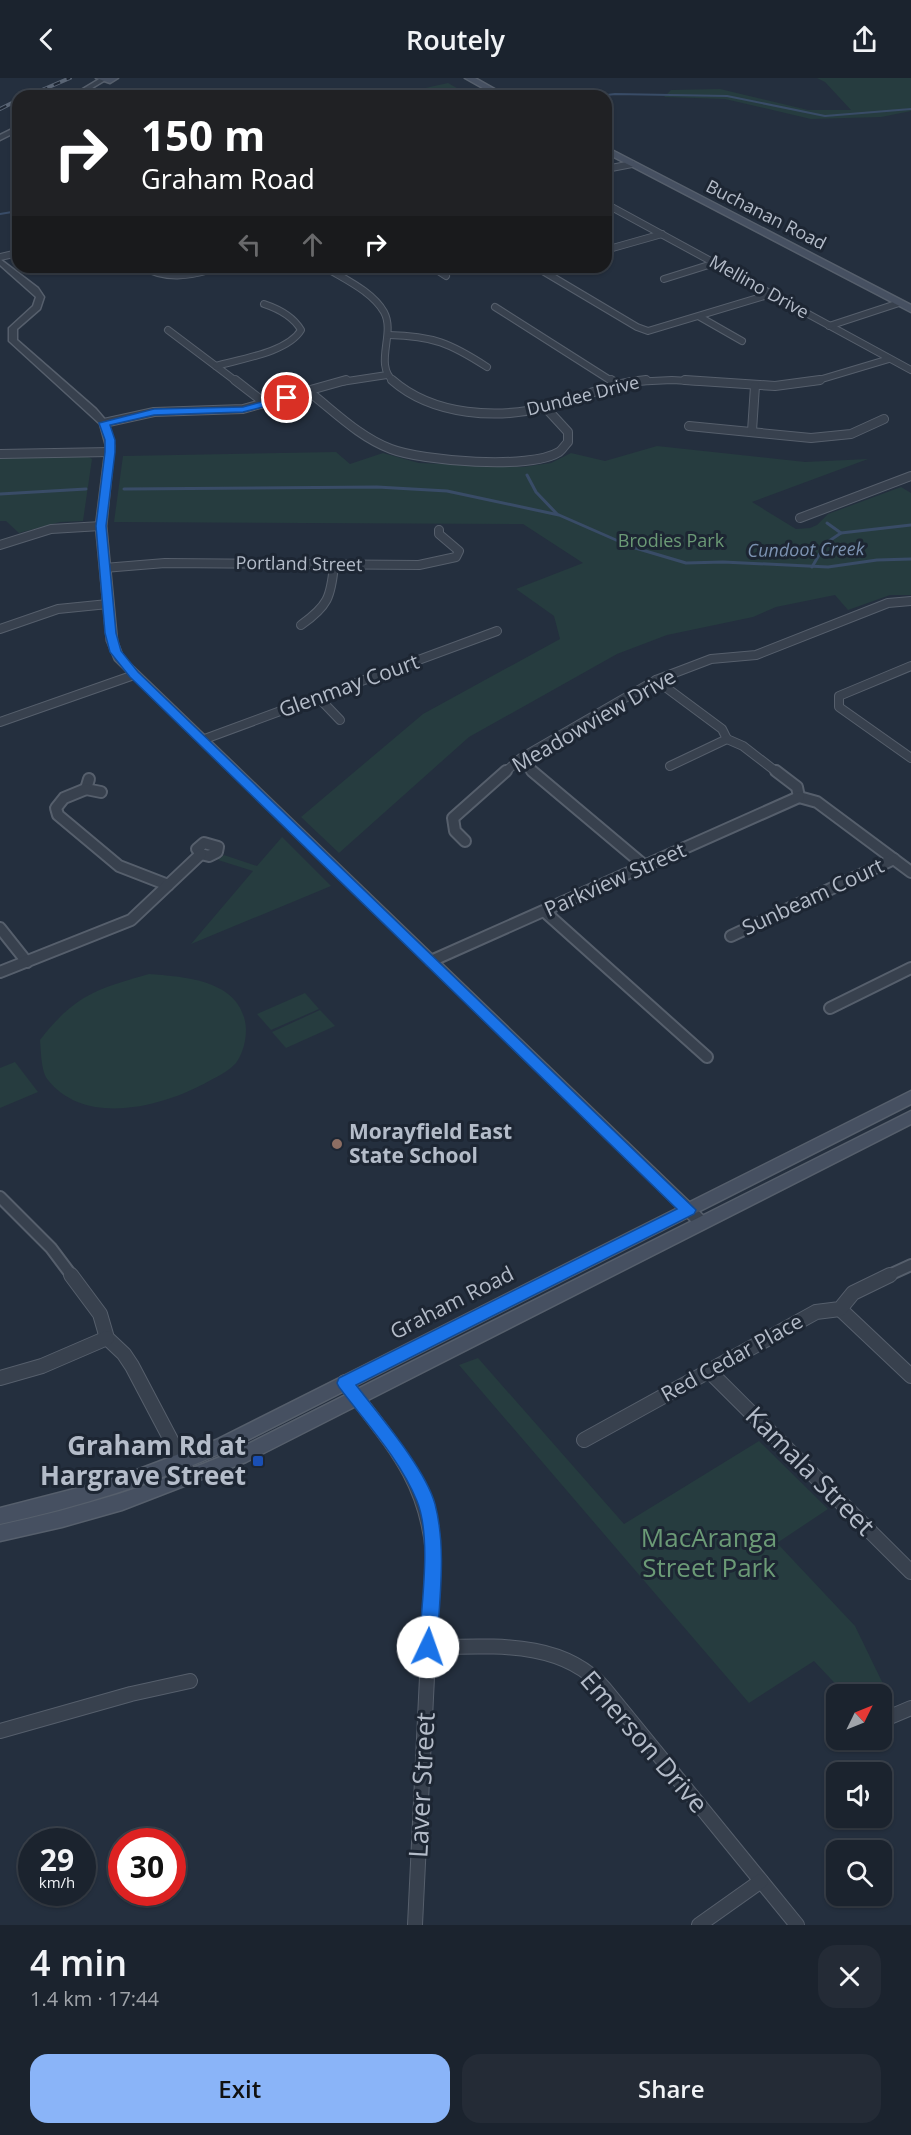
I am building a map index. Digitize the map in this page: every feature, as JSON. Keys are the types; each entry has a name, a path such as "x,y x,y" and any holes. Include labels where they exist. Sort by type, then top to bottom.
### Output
{"main road":[{"path":"469,78 492,90"},
{"name":"Buchanan Road","path":"612,153 911,309"},
{"name":"Graham Road","path":"0,1533 99,1509 187,1470 222,1445 911,1097"},
{"name":"Graham Road","path":"0,1516 95,1494 251,1452 911,1117"}],"street":[{"path":"86,90 107,79"},
{"path":"91,90 107,79"},
{"path":"612,169 632,164"},
{"name":"Mellino Drive","path":"612,208 911,370"},
{"path":"612,248 662,234"},
{"path":"0,259 12,270"},
{"path":"664,279 715,263"},
{"path":"16,273 40,297 37,307 13,328 13,341 89,406 104,423 110,440 101,526 113,647 119,658 702,1223"},
{"path":"157,273 183,276 194,273"},
{"path":"104,423 144,413 243,410 348,380 387,375 382,358 389,335 389,322 383,309 370,297 334,273"},
{"path":"441,273 446,276"},
{"path":"546,273 637,327 648,331 771,294"},
{"path":"829,326 899,303"},
{"path":"216,366 278,348 295,340 301,330 297,322 276,308 264,304"},
{"path":"495,307 618,385"},
{"path":"700,317 742,341"},
{"path":"168,330 266,404"},
{"path":"389,335 426,336 449,342 487,367"},
{"name":"Dundee Drive","path":"387,375 407,391 434,403 488,413 517,412 545,407 618,385 663,380 755,386 794,385 830,379 889,359"},
{"path":"752,431 755,386"},
{"path":"308,392 372,440 396,451 423,458 519,461 559,452 568,442 568,432 545,407"},
{"path":"689,426 811,438 851,434 884,419"},
{"path":"0,454 110,452"},
{"path":"800,518 911,476"},
{"path":"0,545 51,529 101,526"},
{"name":"Portland Street","path":"104,568 165,563 419,565 456,557 459,550 439,534 439,530"},
{"path":"301,625 324,609 331,593 334,565"},
{"name":"Meadowview Drive","path":"465,841 455,831 453,818 519,760 656,680 711,659 756,655 888,603 911,601"},
{"path":"0,628 64,608 108,604"},
{"name":"Glenmay Court","path":"202,740 497,631"},
{"path":"911,666 840,696 839,702 839,706 911,758"},
{"path":"0,722 134,675"},
{"path":"656,680 722,729 727,739 743,746 797,787 799,797 817,802 911,872"},
{"path":"318,698 340,720"},
{"path":"670,766 727,739"},
{"path":"519,760 645,866"},
{"path":"101,792 88,784 61,801 56,808 58,815 119,866 168,885"},
{"name":"Parkview Street","path":"431,961 799,797"},
{"path":"0,972 130,920 142,912 183,868 201,854"},
{"name":"Sunbeam Court","path":"732,936 894,859"},
{"path":"545,912 707,1057"},
{"path":"0,928 27,962"},
{"path":"830,1008 911,968"},
{"path":"0,1197 51,1248 95,1305 102,1317 106,1338 128,1358 187,1470"},
{"path":"911,1265 852,1293 840,1309 911,1376"},
{"name":"Red Cedar Place","path":"584,1440 816,1312 840,1309"},
{"path":"0,1378 42,1366 106,1338"},
{"name":"Kamala Street","path":"709,1371 911,1572"},
{"name":"Laver Street","path":"345,1383 415,1479 429,1514 433,1553 415,1925"},
{"name":"Emerson Drive","path":"428,1647 538,1651 568,1660 584,1668 604,1688 797,1925"},
{"path":"0,1731 131,1694 190,1681"},
{"path":"892,1716 911,1708"},
{"path":"699,1925 761,1881"}],"green space":[{"path":"817,78 911,78 911,111 881,117 811,119 725,99 664,97 671,90 720,89 808,110 851,110 825,82"},
{"path":"448,83 460,90 416,90"},
{"name":"Brodies Park","path":"657,446 805,462 868,459 752,502 796,529 810,528 817,525 828,514 901,487 911,493 911,595 890,595 848,610 835,595 776,607 753,617 667,635 617,654 469,737 339,853 301,817 423,714 560,639 554,616 516,589 583,563 523,524 114,522 123,456 336,452 350,464 383,453 419,463 523,467 551,463 571,453 605,461"},
{"path":"87,456 92,459 83,521 60,522 19,533 6,521 0,521 0,458"},
{"path":"282,837 331,886 191,944 253,871 218,860 224,855 257,866"},
{"path":"149,974 179,977 210,984 235,1000 242,1013 246,1029 244,1047 236,1063 223,1073 191,1090 149,1104 126,1108 104,1108 83,1104 64,1095 48,1080 44,1072 40,1040 64,1013 87,996 114,984"},
{"path":"305,993 319,1009 271,1030 257,1014"},
{"path":"320,1010 335,1026 286,1048 272,1032"},
{"path":"15,1062 38,1092 0,1108 0,1068"},
{"name":"MacAranga Street Park","path":"478,1358 624,1524 759,1441 828,1509 777,1543 855,1626 883,1684 836,1684 814,1661 749,1703 459,1365"}],"waterway":[{"path":"612,94 727,96 825,116 911,109"},
{"path":"0,214 12,212"},
{"path":"527,475 536,492 557,514"},
{"path":"124,489 377,487 447,491 559,515 632,547 686,563 723,562 812,566"},
{"path":"0,494 86,489"},
{"path":"827,523 841,533"},
{"path":"841,533 911,525"},
{"path":"812,566 826,543 841,533"},
{"name":"Cundoot Creek","path":"812,566 828,567 877,560 911,559"}],"railway":[{"path":"42,90 70,78"},
{"path":"0,109 12,103"}],"place":[{"name":"Morayfield East State School","path":"337,1144"},
{"name":"Graham Rd at Hargrave Street","path":"258,1461"}],"route":[{"path":"287,398 243,410 154,412 104,423 110,440 110,452 101,526 111,633 116,652 134,675 688,1210 345,1383 407,1467 426,1502 433,1537 428,1647"}]}
